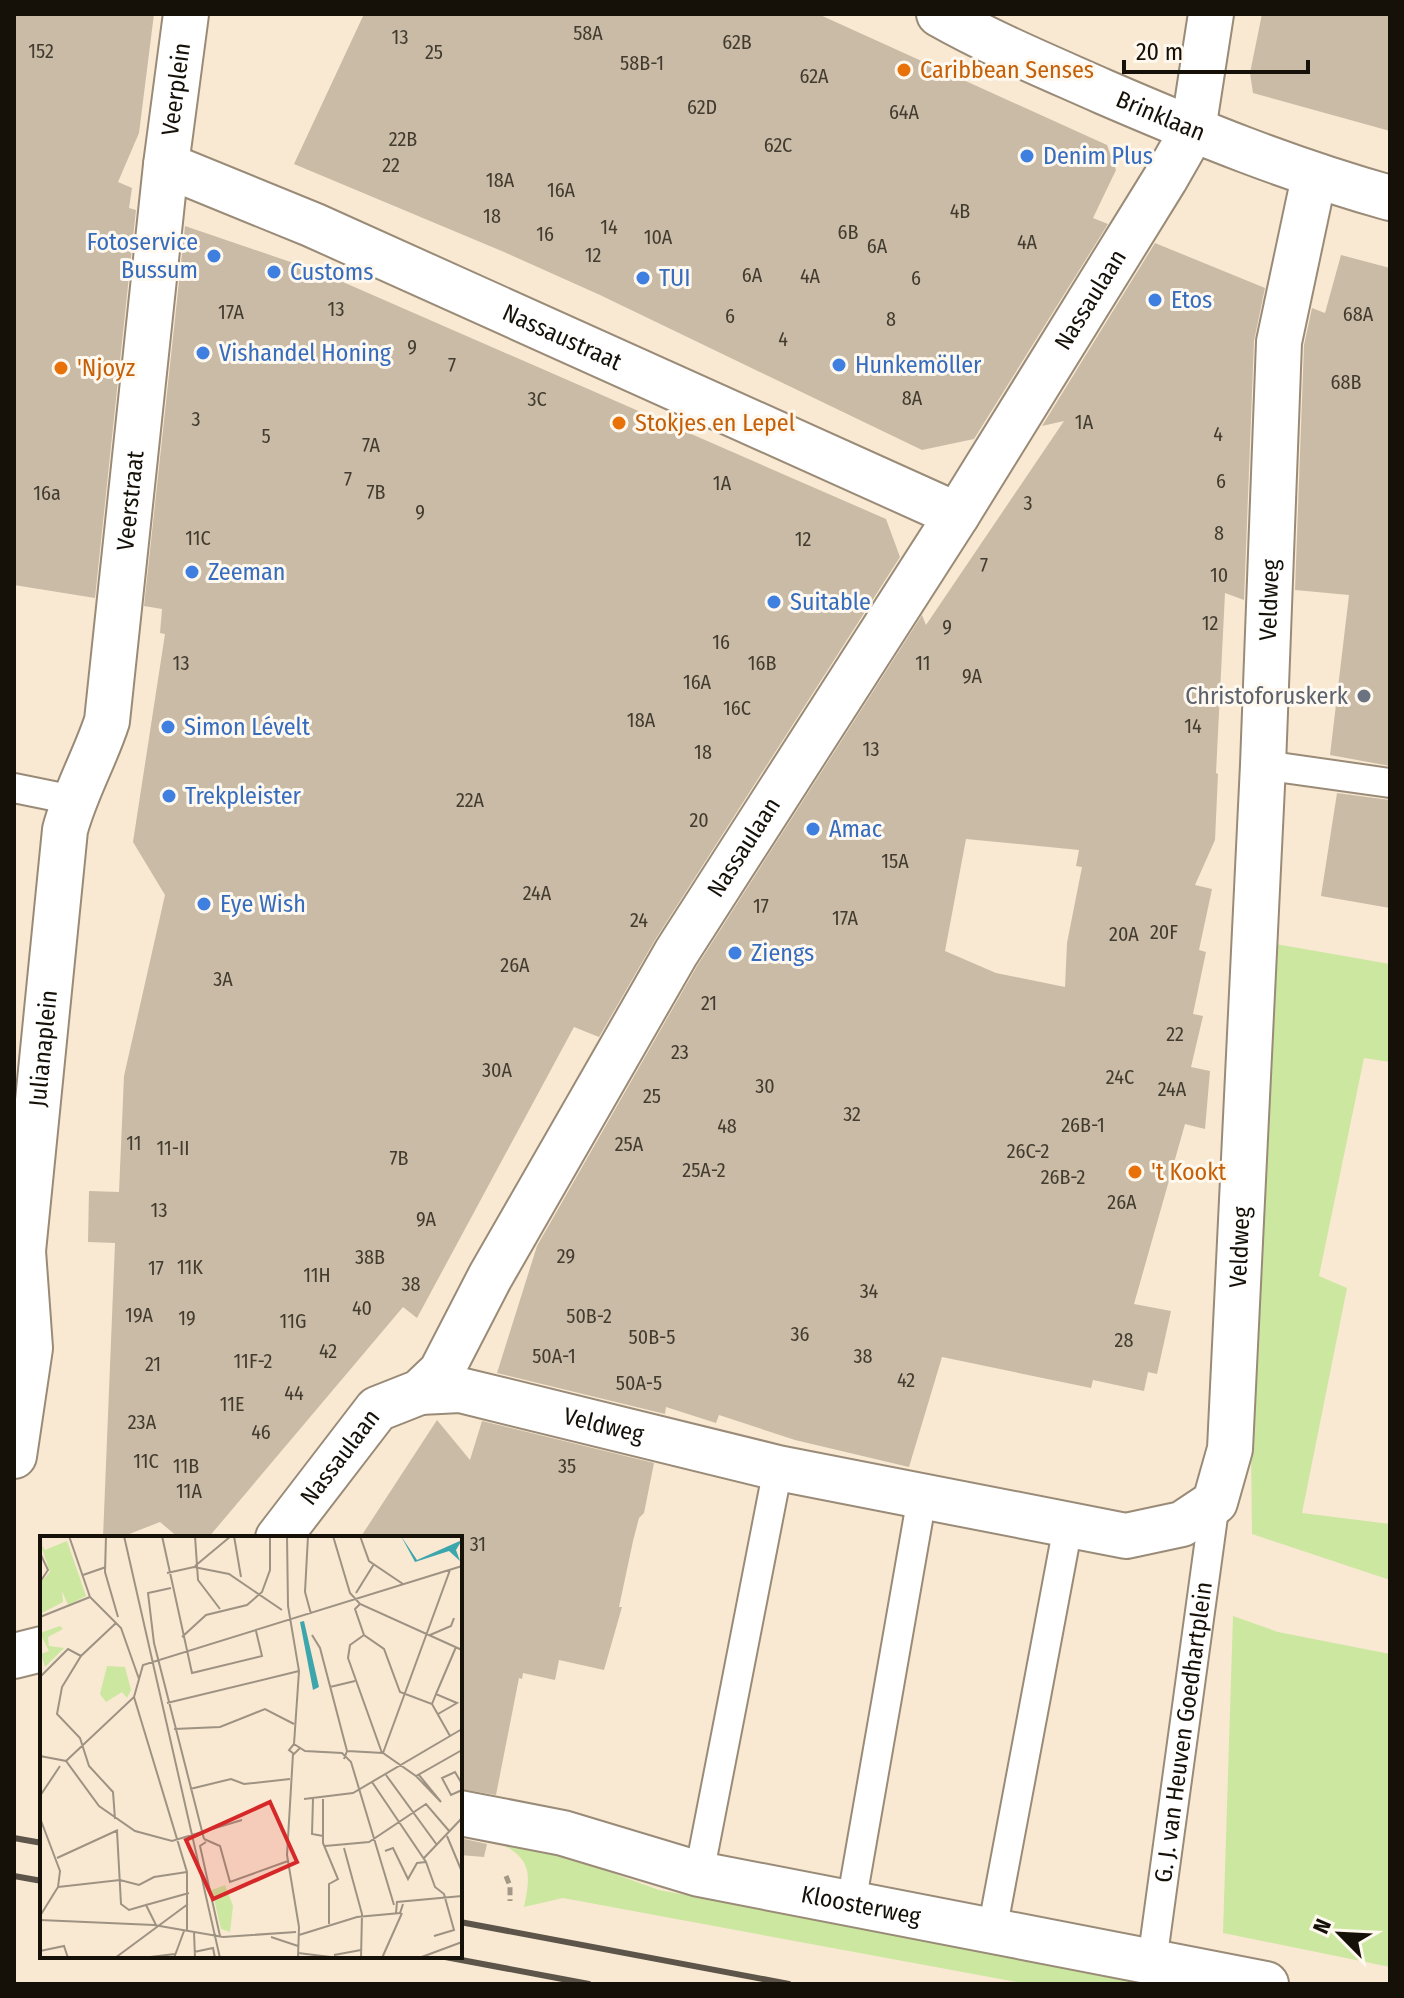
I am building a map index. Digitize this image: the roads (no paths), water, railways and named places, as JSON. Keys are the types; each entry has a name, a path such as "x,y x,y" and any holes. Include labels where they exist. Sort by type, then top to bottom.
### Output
{"street":[{"name":"Veerplein","path":"166,165 186,14"},
{"name":"Brinklaan","path":"939,14 984,40 1193,130 1314,177 1390,198"},
{"path":"1193,130 1211,14"},
{"name":"Nassaulaan","path":"280,1536 377,1409 420,1392 441,1372 490,1277 676,953 957,515 1193,130"},
{"name":"Nassaustraat","path":"166,165 313,225 957,515"},
{"name":"Veerstraat","path":"69,815 107,721 166,165"},
{"name":"Veldweg","path":"420,1392 460,1390 778,1468 1126,1536 1182,1524 1215,1502 1230,1449 1263,765 1279,342 1314,177"},
{"name":"Julianaplein","path":"14,1456 30,1348 23,1251 69,815"},
{"path":"14,1656 40,1650"},
{"name":"Kloosterweg","path":"462,1813 563,1833 699,1874 1266,1984"}],"lane":[{"path":"1263,765 1390,783"},
{"path":"14,788 69,815"},
{"path":"699,1874 778,1468"},
{"path":"851,1904 922,1497"},
{"name":"G. J. van Heuven Goedhartplein","path":"1152,1962 1215,1502"},
{"path":"992,1931 1068,1526"}],"railway":[{"path":"14,1838 40,1843"},
{"path":"14,1876 40,1881"},
{"path":"462,1922 789,1984"},
{"path":"451,1958 589,1984"}],"place":[{"name":"Caribbean Senses","path":"904,70"},
{"name":"Denim Plus","path":"1027,156"},
{"name":"Fotoservice Bussum","path":"214,256"},
{"name":"Customs","path":"274,272"},
{"name":"TUI","path":"643,278"},
{"name":"Etos","path":"1155,300"},
{"name":"Vishandel Honing","path":"203,353"},
{"name":"Hunkemöller","path":"839,365"},
{"name":"'Njoyz","path":"61,368"},
{"name":"Stokjes en Lepel","path":"619,423"},
{"name":"Zeeman","path":"192,572"},
{"name":"Suitable","path":"774,602"},
{"name":"Christoforuskerk","path":"1364,696"},
{"name":"Simon Lévelt","path":"168,727"},
{"name":"Trekpleister","path":"169,796"},
{"name":"Amac","path":"813,829"},
{"name":"Eye Wish","path":"204,904"},
{"name":"Ziengs","path":"735,953"},
{"name":"'t Kookt","path":"1135,1172"}]}
